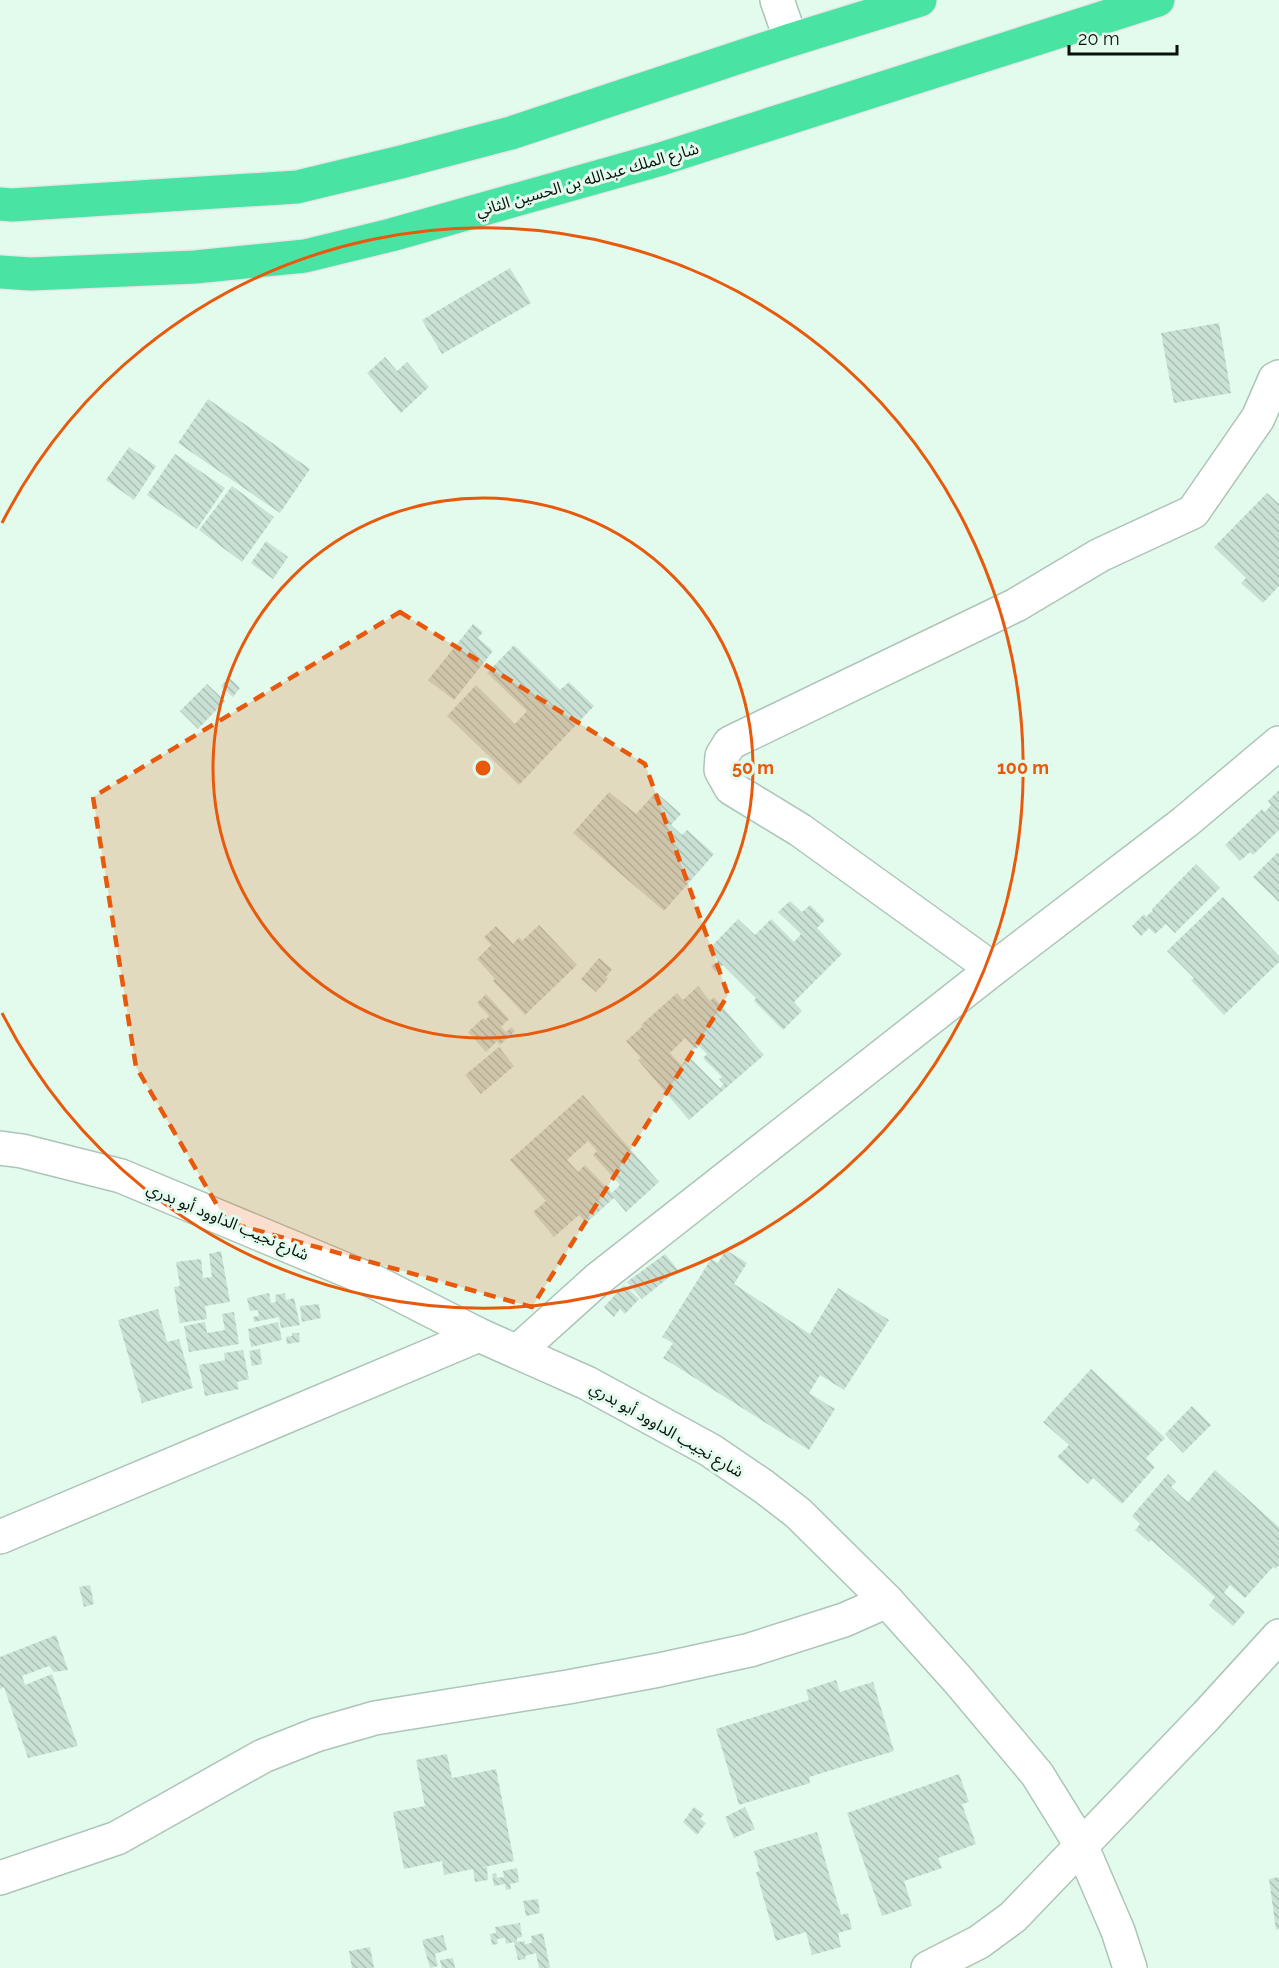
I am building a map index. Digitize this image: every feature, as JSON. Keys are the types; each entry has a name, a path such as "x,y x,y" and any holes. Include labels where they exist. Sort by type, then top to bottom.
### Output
{"highway":[{"path":"0,204 297,186 512,133 791,40 920,0"},
{"name":"شارع الملك عبدالله بن الحسين الثاني","path":"0,272 31,274 195,267 305,256 391,235 661,159 1158,0"}],"street":[{"path":"777,0 791,40"},
{"path":"993,969 800,830 731,788 721,770 722,756 730,743 1016,605 1100,555 1193,512 1258,418 1275,379 1279,377"},
{"path":"518,1351 598,1279 993,969 1185,822 1279,743"},
{"name":"شارع نجيب الداوود أبو بدري","path":"0,1148 22,1151 121,1176 375,1282 478,1335 587,1383 654,1418 710,1450 763,1486 798,1513 886,1601 1037,1774 1081,1845 1118,1931 1130,1968"},
{"path":"0,1537 478,1335"},
{"path":"0,1878 117,1838 263,1756 316,1736 375,1718 568,1687 750,1650 844,1620 886,1601"},
{"path":"928,1968 979,1942 1013,1917 1206,1716 1279,1636"}],"highlighted area":[{"path":"400,612 645,764 728,995 532,1307 227,1222 136,1067 93,797"}],"building":[{"path":"510,268 531,303 442,354 422,320"},
{"path":"1219,323 1231,393 1174,403 1161,333"},
{"path":"385,357 397,371 407,362 429,387 401,413 367,373"},
{"path":"208,399 310,469 280,513 178,443"},
{"path":"129,447 156,466 134,500 106,480"},
{"path":"175,454 225,488 197,529 147,495"},
{"path":"232,486 274,517 242,562 199,530"},
{"path":"1267,493 1279,504 1279,586 1263,603 1241,583 1246,578 1214,547"},
{"path":"266,541 288,557 273,579 251,563"},
{"path":"473,624 483,632 478,638 493,651 454,700 428,680"},
{"path":"514,645 560,690 569,682 594,706 519,785 447,716 476,685 515,724 527,711 487,673"},
{"path":"229,677 240,688 233,697 221,686"},
{"path":"207,684 225,701 198,729 180,711"},
{"path":"1279,790 1279,830 1253,855 1250,852 1240,861 1225,845 1262,809 1265,812 1271,805 1268,801"},
{"path":"609,792 636,814 656,792 681,814 671,825 682,835 687,830 714,854 664,911 573,833"},
{"path":"1277,853 1279,855 1279,902 1253,877"},
{"path":"1196,864 1220,888 1175,933 1166,924 1155,934 1149,928 1141,936 1132,926 1144,914 1146,917"},
{"path":"1223,897 1279,956 1279,962 1224,1015 1191,980 1194,978 1167,951"},
{"path":"790,901 802,912 810,905 825,920 817,928 842,954 794,1002 802,1011 783,1030 754,1001 756,998 723,965 716,972 711,967 718,960 708,950 738,919 755,935 771,919 794,942 801,934 778,912"},
{"path":"539,925 577,965 525,1015 493,981 495,979 477,959 491,945 484,937 496,926 513,944 519,937 522,941"},
{"path":"599,958 612,969 606,977 608,979 596,992 581,979"},
{"path":"698,986 710,1001 714,997 764,1055 689,1120 638,1060 641,1058 626,1041 677,993 683,1000","holes":["685,1038 696,1049 699,1046 707,1054 703,1058 722,1077 719,1079 724,1084 720,1088 689,1057 681,1065 670,1053"]},
{"path":"486,994 509,1019 501,1027 506,1032 512,1027 515,1031 500,1045 497,1041 486,1052 468,1032 483,1018 486,1020 489,1016 477,1003"},
{"path":"499,1047 514,1066 481,1094 465,1075"},
{"path":"583,1095 659,1182 626,1212 614,1198 586,1223 579,1215 554,1237 533,1212 546,1201 510,1160","holes":["588,1141 597,1151 593,1155 620,1185 612,1193 585,1165 578,1172 567,1160"]},
{"path":"726,1250 747,1263 734,1284 810,1334 838,1288 889,1320 844,1390 820,1375 809,1393 835,1409 809,1450 663,1358 673,1343 662,1337 711,1259 718,1263"},
{"path":"221,1251 230,1302 205,1306 207,1319 180,1323 174,1287 180,1286 176,1262 201,1259 203,1278 212,1277 209,1254"},
{"path":"665,1254 678,1270 642,1299 627,1282"},
{"path":"624,1285 639,1299 625,1314 620,1309 614,1317 604,1307"},
{"path":"269,1293 271,1303 276,1302 275,1295 285,1293 286,1300 294,1298 300,1325 281,1328 279,1317 254,1322 253,1317 259,1316 258,1310 250,1311 247,1298"},
{"path":"319,1304 321,1318 302,1322 300,1306"},
{"path":"158,1309 167,1342 179,1339 193,1388 142,1403 118,1320"},
{"path":"234,1312 239,1344 189,1352 184,1326 205,1322 207,1333 225,1330 222,1314"},
{"path":"278,1322 282,1340 251,1347 248,1329"},
{"path":"292,1333 299,1333 300,1342 287,1344 286,1337 292,1336"},
{"path":"260,1349 262,1364 252,1366 249,1351"},
{"path":"243,1350 249,1379 237,1382 239,1389 205,1396 199,1365 225,1360 224,1353"},
{"path":"1091,1369 1165,1438 1146,1458 1155,1467 1122,1504 1093,1478 1088,1484 1057,1457 1069,1445 1043,1422"},
{"path":"1192,1406 1211,1425 1183,1453 1165,1434"},
{"path":"1215,1470 1279,1527 1279,1565 1275,1569 1273,1567 1245,1598 1230,1585 1224,1593 1245,1612 1233,1626 1209,1605 1215,1597 1151,1540 1149,1542 1135,1530 1140,1524 1132,1516 1168,1474 1176,1482 1171,1487 1188,1502"},
{"path":"90,1585 94,1604 84,1607 79,1587"},
{"path":"56,1635 68,1670 54,1672 49,1666 22,1676 25,1685 52,1674 78,1746 28,1758 4,1687 0,1689 0,1657"},
{"path":"836,1680 840,1692 873,1682 894,1751 809,1777 810,1783 739,1805 716,1729 809,1700 806,1690"},
{"path":"447,1754 452,1778 496,1769 514,1861 479,1868 487,1867 488,1880 475,1882 473,1869 444,1875 442,1861 404,1869 393,1812 425,1806 416,1760"},
{"path":"959,1774 969,1802 962,1804 976,1844 938,1858 942,1868 904,1881 912,1906 882,1916 847,1813"},
{"path":"694,1807 704,1814 700,1819 706,1823 697,1835 683,1822"},
{"path":"745,1807 755,1829 734,1838 725,1817"},
{"path":"817,1832 841,1915 848,1913 852,1929 838,1933 841,1947 812,1955 806,1932 776,1941 756,1872 760,1871 754,1851"},
{"path":"517,1868 519,1882 510,1884 511,1889 506,1890 505,1884 494,1886 492,1874 496,1873 497,1878 504,1877 503,1871"},
{"path":"1279,1877 1279,1929 1276,1930 1269,1879"},
{"path":"538,1899 540,1913 526,1916 523,1901"},
{"path":"520,1923 522,1937 517,1938 517,1942 532,1943 531,1936 543,1933 550,1968 539,1968 536,1953 525,1956 526,1959 518,1960 514,1942 506,1944 505,1938 497,1939 498,1944 492,1945 490,1934 496,1933 495,1927"},
{"path":"443,1935 447,1950 435,1954 438,1966 430,1968 422,1940"},
{"path":"370,1947 374,1968 352,1968 349,1951"},
{"path":"453,1958 455,1968 442,1968 440,1960"}]}
